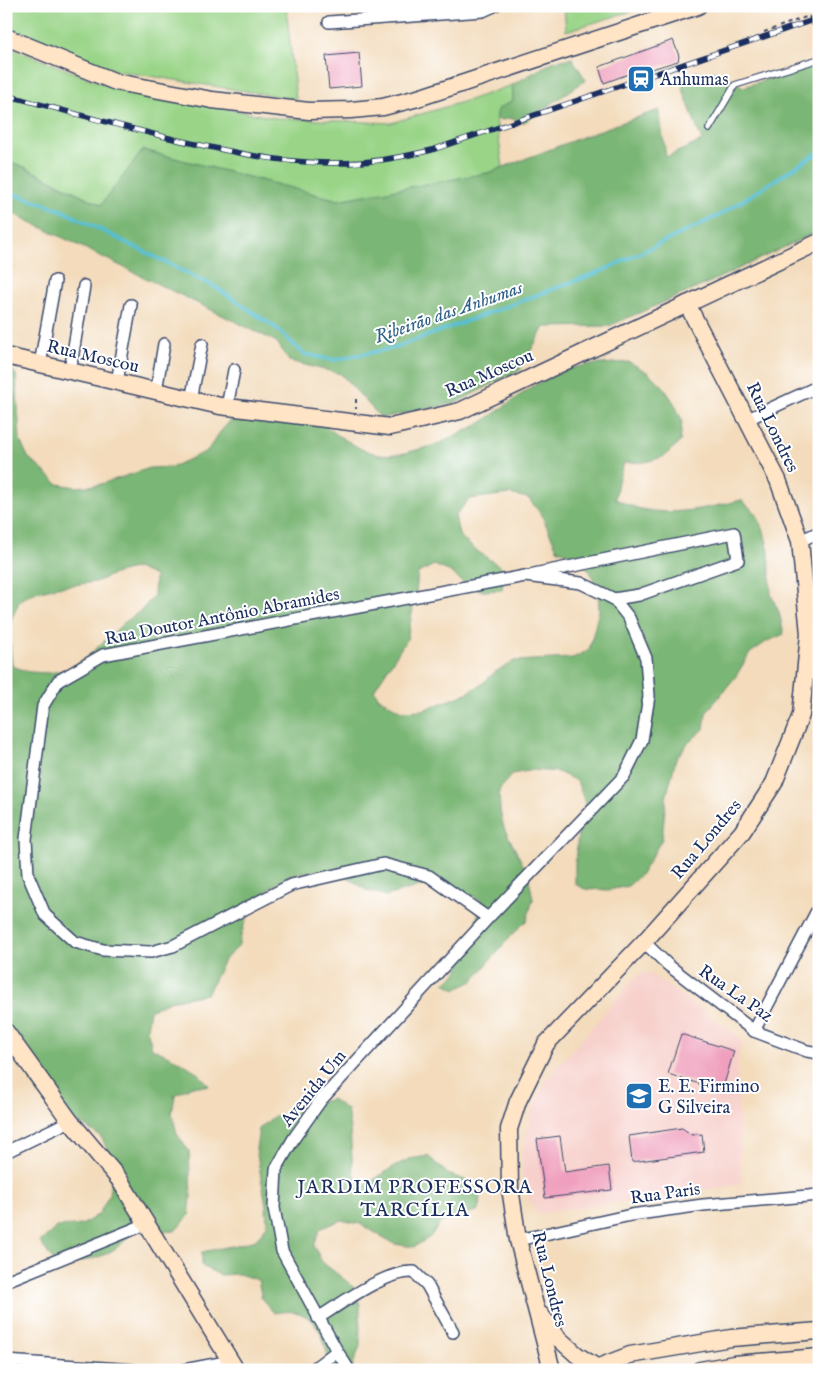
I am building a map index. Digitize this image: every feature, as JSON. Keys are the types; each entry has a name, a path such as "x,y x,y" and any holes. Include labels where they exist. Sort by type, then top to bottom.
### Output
{"street":[{"path":"375,6 376,18"},
{"path":"329,22 483,11 494,6"},
{"path":"6,37 116,82 212,100 309,111 351,110 383,107 418,98 698,6"},
{"name":"Rua Moscou","path":"6,356 227,407 390,427 460,411 819,242"},
{"path":"40,364 55,281"},
{"path":"70,371 84,286"},
{"name":"Rua Londres","path":"552,1370 518,1240 510,1188 510,1129 518,1101 546,1044 644,942 742,832 774,783 801,715 808,634 800,541 778,480 687,304"},
{"path":"117,382 131,305"},
{"path":"156,391 164,344"},
{"path":"191,400 202,344"},
{"path":"227,407 234,370"},
{"path":"748,419 819,386"},
{"path":"800,541 819,532"},
{"name":"Rua Doutor Antônio Abramides","path":"488,918 429,876 383,864 291,885 173,946 151,952 103,950 74,942 45,915 28,875 26,839 43,706 58,681 103,655 525,576 734,533 738,560 640,595 614,599"},
{"name":"Rua Doutor Antônio Abramides","path":"525,576 581,583 614,599 629,618 646,658 648,696 642,740 624,776 532,872"},
{"name":"Avenida Um","path":"350,1370 337,1351 282,1252 274,1208 276,1169 294,1138 321,1100 532,872"},
{"path":"754,1031 819,907"},
{"name":"Rua La Paz","path":"644,942 668,965 754,1031 819,1054"},
{"path":"6,1032 70,1121 119,1179 234,1365 184,1370"},
{"path":"6,1152 70,1121"},
{"name":"Rua Paris","path":"518,1240 631,1215 703,1205 819,1195"},
{"path":"6,1281 146,1224"},
{"path":"318,1318 389,1276 404,1271 414,1272 427,1285 452,1332"},
{"path":"536,1307 558,1338 597,1369 630,1355 730,1338 816,1329"},
{"path":"312,1370 337,1351"},
{"path":"700,1370 734,1364 819,1357"},
{"path":"8,1362 134,1370"}],"lane":[{"path":"709,129 735,85 819,59"}],"path":[{"path":"764,32 809,16 819,41"}],"shaded area":[{"name":"E. E. Firmino G Silveira","path":"643,973 651,974 742,1039 737,1066 741,1184 538,1214 525,1192 522,1178 522,1153 532,1112 547,1079 635,978"}],"green space":[{"path":"6,6 286,6 296,99 117,71 6,30"},
{"path":"564,6 649,6 566,31"},
{"path":"6,46 111,87 276,118 391,123 512,85 513,100 496,119 503,167 488,173 338,200 143,150 102,205 20,165 6,162"},
{"path":"819,50 819,231 706,284 609,326 544,327 520,370 455,403 381,418 341,374 289,361 277,342 6,210 6,162 20,165 101,205 143,150 338,200 488,173 659,110 666,157 702,141 682,87 694,72 720,72 743,87 816,64 813,54"},
{"path":"572,58 586,80 523,123 510,118 496,119 498,109 513,100 512,85 554,61"},
{"path":"6,361 16,375 20,440 28,457 58,484 76,487 98,485 150,468 172,467 207,451 220,432 234,417 251,409 316,419 361,449 379,455 401,454 436,445 478,425 533,386 568,369 586,365 629,362 647,372 663,386 682,420 680,442 663,457 645,462 624,463 615,499 641,509 666,512 704,508 741,500 756,513 764,531 769,552 771,595 779,612 784,634 766,642 749,654 736,676 706,713 704,729 687,744 676,759 666,798 662,839 642,873 628,886 609,890 585,889 575,884 579,824 585,803 577,781 558,772 533,770 512,774 499,790 500,811 504,828 528,874 533,899 527,920 507,940 473,981 456,989 444,983 454,976 466,952 481,900 450,887 426,884 386,896 366,890 351,879 334,872 315,871 289,875 268,890 252,908 244,925 238,947 224,960 207,994 169,1001 150,1010 147,1029 152,1048 191,1068 209,1086 192,1086 175,1095 172,1113 177,1134 189,1151 191,1198 189,1216 175,1231 154,1232 136,1229 116,1248 94,1258 55,1263 40,1242 57,1227 82,1225 99,1214 109,1195 111,1177 110,1156 102,1138 42,1099 31,1081 6,1026","holes":["509,494 528,498 541,514 557,549 575,557 590,571 598,592 599,611 589,650 573,658 514,661 495,672 481,685 463,695 423,710 401,711 379,698 374,690 407,639 418,573 434,565 451,572 466,585 483,591 502,590 504,569 474,549 459,535 455,516 469,499","137,568 155,576 154,595 142,610 126,621 85,659 69,669 50,673 29,672 12,666 11,620 20,600 36,592 95,582 114,574"]},
{"path":"332,1099 347,1110 353,1172 361,1188 409,1159 428,1156 448,1174 465,1180 480,1191 479,1210 441,1222 430,1237 414,1247 395,1244 360,1224 341,1220 320,1229 314,1246 322,1262 354,1287 360,1305 360,1346 351,1370 330,1370 327,1352 317,1327 304,1315 295,1312 274,1313 262,1299 258,1280 239,1274 220,1275 202,1266 202,1252 256,1240 267,1225 266,1205 256,1149 259,1129 273,1117 292,1113 308,1105"}],"building":[{"path":"673,40 679,56 678,61 635,74 634,72 604,83 599,67"},
{"path":"359,53 362,86 329,89 326,56"},
{"path":"681,1034 734,1051 722,1091 668,1074"},
{"path":"682,1128 692,1135 702,1134 704,1152 632,1162 629,1136"},
{"path":"560,1136 565,1172 609,1166 612,1190 545,1198 537,1139"}],"waterway":[{"name":"Ribeirão das Anhumas","path":"6,191 61,210 217,288 276,328 304,354 333,360 394,348 602,271 720,215 819,152"}],"railway":[{"path":"6,95 160,136 238,153 312,163 370,161 432,150 819,18"}],"place":[{"name":"Anhumas","path":"641,79"},
{"name":"E. E. Firmino G Silveira","path":"639,1096"}],"district":[{"name":"JARDIM PROFESSORA TARCÍLIA","path":"415,1198"}]}
